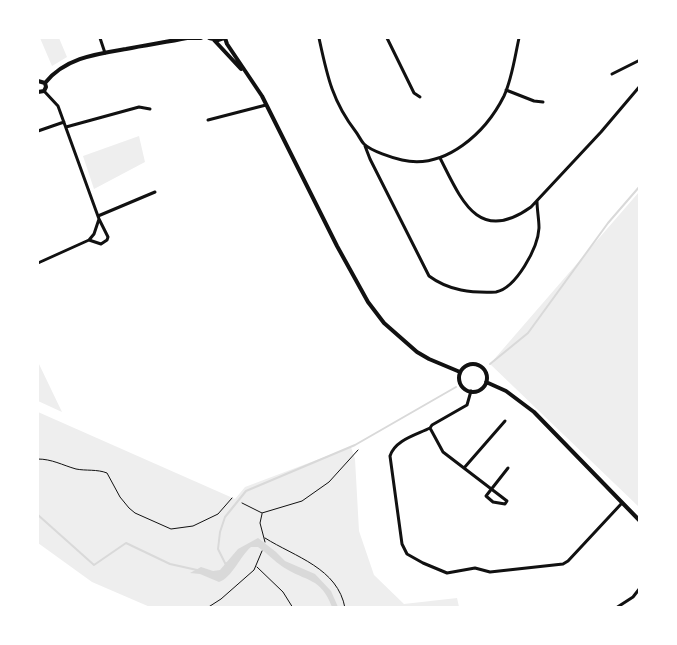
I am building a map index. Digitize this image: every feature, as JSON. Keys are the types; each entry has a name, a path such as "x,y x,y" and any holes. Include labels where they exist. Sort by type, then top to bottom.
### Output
{"street":[{"path":"100,38 105,53"},
{"path":"44,91 45,83 50,77 69,64 84,57 188,38 201,38"},
{"path":"209,38 214,40 256,85 337,246 368,302 384,323 417,352 460,372"},
{"path":"214,40 225,38 245,72"},
{"path":"319,38 330,88 343,114 364,145 429,276 440,284 455,289 496,292 508,287 523,268 536,241 539,228 537,201"},
{"path":"387,38 414,93 420,97"},
{"path":"364,145 395,158 413,163 440,158 462,146 482,129 493,114 506,90 519,38"},
{"path":"612,74 640,60"},
{"path":"38,81 45,83"},
{"path":"440,158 462,200 474,213 488,220 503,221 518,216 537,201 601,132 640,86"},
{"path":"506,90 534,101 543,102"},
{"path":"38,92 44,91"},
{"path":"44,91 58,106 108,238 101,244 89,240"},
{"path":"208,120 266,105"},
{"path":"66,127 139,107 150,109"},
{"path":"38,131 64,122"},
{"path":"38,263 89,240 94,234 99,217 155,192"},
{"path":"471,364 480,367 486,372 486,382 478,390 471,391 463,388 459,376 460,372 471,364"},
{"path":"486,382 506,391 534,412 640,521"},
{"path":"471,391 467,405 430,428 398,444 390,456 403,548 407,554 443,572 475,568 490,572 563,564 568,561 622,503"},
{"path":"464,468 505,421"},
{"path":"430,428 443,452 491,489 507,501 505,504 493,502 486,496 491,489 508,468"},
{"path":"616,608 633,596 640,588"}],"path":[{"path":"242,503 262,514 302,501 329,482 358,450"},
{"path":"38,459 53,460 75,469 107,473 128,508 170,529 193,526 208,519 218,514 232,498"},
{"path":"262,514 260,523 265,542"},
{"path":"265,538 278,547 322,569 341,591 345,608"},
{"path":"207,608 221,599 257,566 262,551"},
{"path":"257,566 283,592 294,608"}],"shaded area":[{"path":"40,38 59,38 67,57 52,66"},
{"path":"139,136 145,162 94,189 83,156"},
{"path":"639,192 639,507 490,364"},
{"path":"38,362 62,412 38,401"},
{"path":"38,412 235,499 245,487 351,447 355,459 359,531 374,575 404,604 457,598 459,607 150,607 92,582 38,543"},
{"path":"258,538 285,561 315,574 331,591 338,607 332,607 328,597 318,585 283,567 258,547 251,547 232,572 219,582 200,574 190,573 201,567 213,571 220,570 238,549"}],"waterway":[{"path":"490,364 528,333 608,223 640,186"},
{"path":"227,563 226,565 218,549 220,532 225,517 246,491 355,445 456,387"},
{"path":"38,515 94,565 126,543 170,564 197,570"}]}
